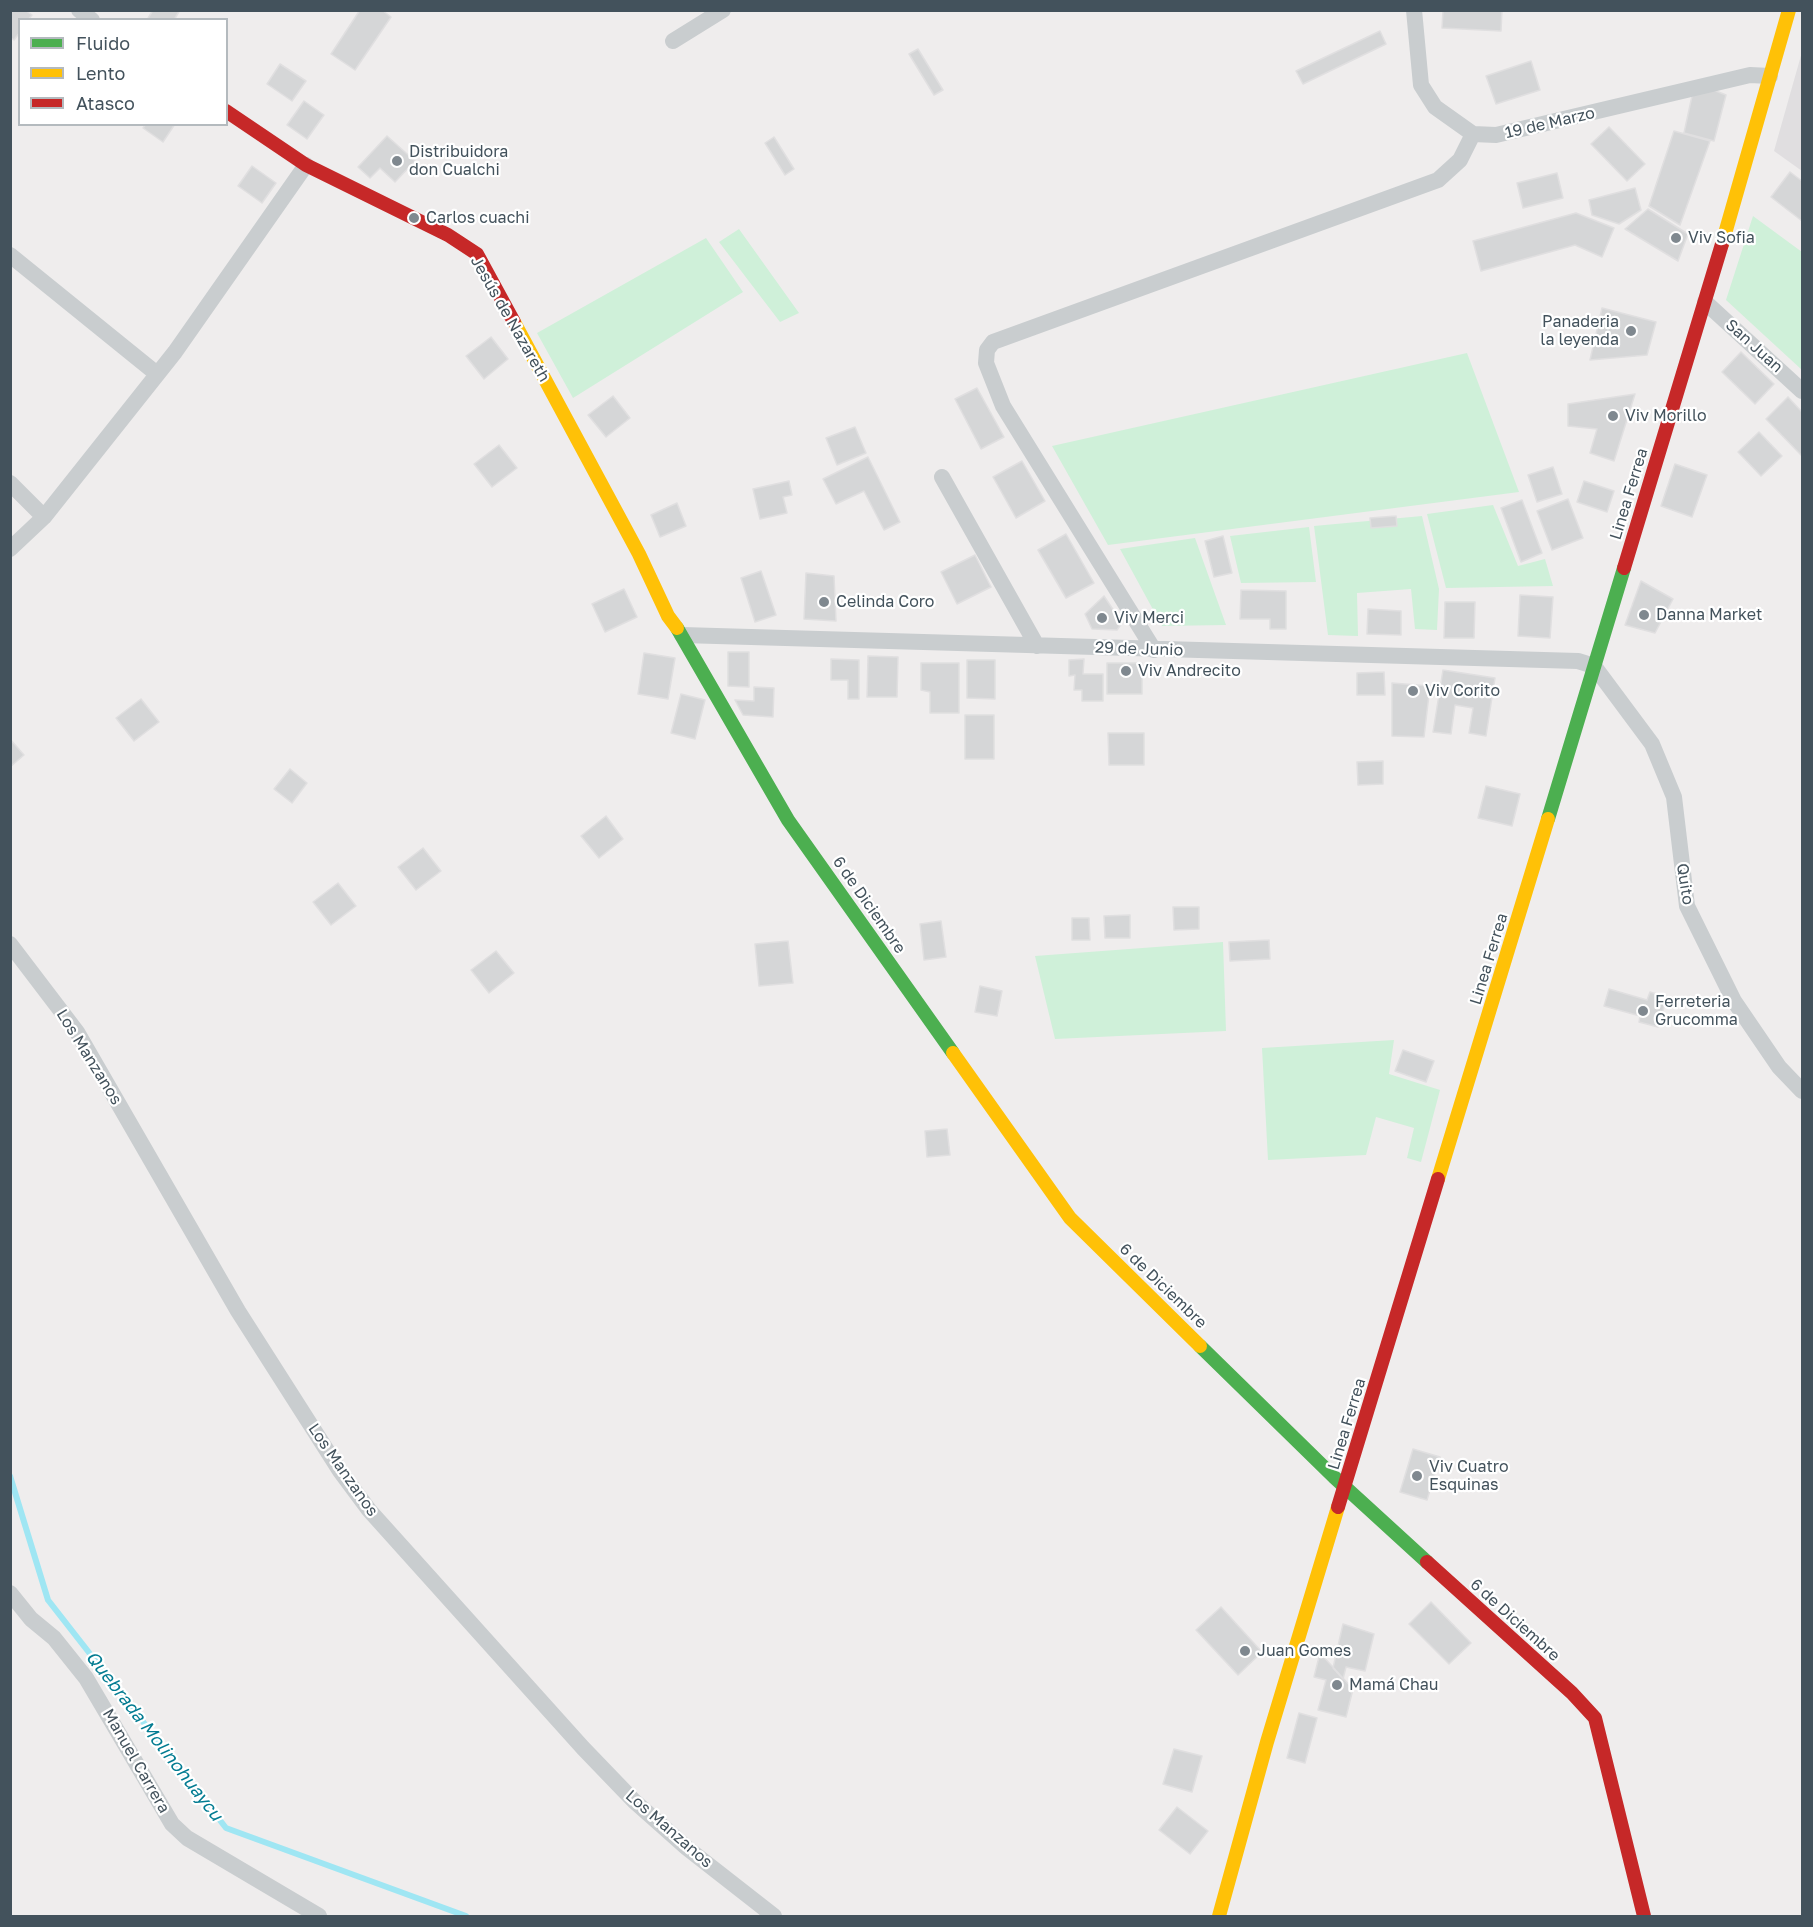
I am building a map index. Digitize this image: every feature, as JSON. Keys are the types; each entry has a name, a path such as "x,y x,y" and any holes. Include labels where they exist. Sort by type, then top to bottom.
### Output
{"street":[{"path":"673,40 723,10"},
{"path":"1154,650 1003,406 986,363 987,350 993,342 1438,180 1460,160 1473,134 1435,107 1421,85 1414,10"},
{"name":"Linea Ferrea","path":"1219,1917 1267,1742 1705,302 1789,10"},
{"name":"19 de Marzo","path":"1473,134 1496,135 1750,75 1770,76"},
{"name":"Jesús de Nazareth","path":"228,112 306,165 448,235 477,254 639,554 668,616 682,634"},
{"path":"10,549 44,517 157,374 306,165"},
{"path":"10,255 157,374"},
{"name":"San Juan","path":"1705,302 1803,391"},
{"path":"942,477 1037,646"},
{"path":"10,483 44,517"},
{"name":"29 de Junio","path":"682,634 1578,661 1594,666"},
{"name":"6 de Diciembre","path":"682,634 788,820 1070,1218 1344,1487 1572,1693 1594,1718 1644,1917"},
{"name":"Quito","path":"1594,666 1652,744 1674,797 1687,906 1734,1002 1779,1067 1803,1091"},
{"name":"Los Manzanos","path":"10,944 77,1032 238,1311 340,1471 369,1510 583,1748 634,1801 687,1848 774,1917"},
{"name":"Manuel Carrera","path":"10,1593 31,1619 54,1638 86,1678 172,1824 203,1849 319,1917"}],"shaded area":[{"path":"1802,52 1802,171 1774,151"}],"green space":[{"path":"1753,216 1802,252 1802,370 1726,300"},
{"path":"739,229 799,313 780,322 719,242"},
{"path":"706,238 743,292 573,398 537,333"},
{"path":"1467,353 1519,492 1108,545 1052,446"},
{"path":"1493,505 1518,566 1545,559 1553,586 1446,588 1427,514"},
{"path":"1422,516 1439,589 1437,630 1415,629 1411,589 1357,593 1358,636 1328,635 1314,526"},
{"path":"1309,527 1316,582 1241,583 1230,536"},
{"path":"1195,538 1226,625 1162,626 1120,549"},
{"path":"1223,942 1226,1031 1055,1039 1035,956"},
{"path":"1394,1040 1389,1074 1440,1090 1421,1162 1407,1158 1414,1128 1376,1117 1366,1155 1268,1160 1262,1048"}],"building":[{"path":"10,10 25,10 32,15 30,18 18,18 18,35 14,40 10,37"},
{"path":"153,10 180,10 175,18 148,18"},
{"path":"360,10 382,10 391,17 355,70 331,54"},
{"path":"1443,10 1502,10 1501,31 1442,28"},
{"path":"1380,31 1386,44 1303,84 1296,71"},
{"path":"918,49 943,90 934,95 909,54"},
{"path":"1531,61 1540,90 1496,104 1486,76"},
{"path":"280,64 306,81 292,101 267,84"},
{"path":"1711,89 1726,95 1714,141 1684,133 1692,96"},
{"path":"304,101 324,115 307,139 287,125"},
{"path":"144,126 174,126 163,142 143,128"},
{"path":"1609,127 1645,164 1627,181 1591,144"},
{"path":"1674,131 1710,141 1680,225 1649,206"},
{"path":"387,136 415,161 395,182 380,168 370,178 358,167"},
{"path":"774,137 794,169 785,175 765,143"},
{"path":"252,166 276,183 262,203 238,186"},
{"path":"1790,172 1802,181 1802,221 1771,197"},
{"path":"1557,173 1563,198 1523,208 1517,183"},
{"path":"1635,188 1641,210 1619,224 1592,215 1589,200"},
{"path":"1648,209 1688,234 1678,261 1625,229"},
{"path":"1576,213 1614,228 1602,257 1575,245 1481,271 1473,241"},
{"path":"1602,308 1656,322 1647,355 1590,360"},
{"path":"491,337 508,359 484,379 466,356"},
{"path":"1741,352 1774,384 1755,404 1722,372"},
{"path":"977,388 1004,437 981,449 955,399"},
{"path":"1635,394 1614,461 1590,453 1597,429 1568,426 1568,404"},
{"path":"613,396 630,418 606,437 588,415"},
{"path":"1788,397 1802,412 1802,456 1766,419"},
{"path":"855,427 866,453 837,465 826,438"},
{"path":"1759,432 1782,456 1761,476 1738,452"},
{"path":"499,445 517,468 492,487 474,464"},
{"path":"868,457 900,522 884,530 864,491 836,504 823,479"},
{"path":"1022,461 1045,501 1016,518 993,477"},
{"path":"1675,464 1707,475 1692,517 1661,506"},
{"path":"1553,467 1562,494 1537,502 1528,475"},
{"path":"789,481 792,495 783,497 787,513 760,519 753,489"},
{"path":"1584,481 1614,491 1607,512 1577,502"},
{"path":"1568,499 1583,538 1552,550 1537,511"},
{"path":"1522,500 1542,553 1521,562 1501,508"},
{"path":"677,503 686,526 660,537 651,515"},
{"path":"1396,516 1397,526 1371,528 1370,518"},
{"path":"1066,534 1094,583 1066,598 1038,550"},
{"path":"1223,536 1232,573 1214,577 1205,541"},
{"path":"975,555 991,587 957,604 941,572"},
{"path":"761,571 776,615 755,622 741,578"},
{"path":"806,573 834,576 836,621 804,619"},
{"path":"1641,581 1673,599 1655,633 1625,625"},
{"path":"624,589 637,617 605,632 592,604"},
{"path":"1241,590 1286,591 1286,629 1270,629 1270,619 1240,619"},
{"path":"1520,595 1553,597 1550,638 1518,636"},
{"path":"1104,596 1122,623 1117,630 1092,629 1085,614"},
{"path":"1445,602 1475,602 1474,638 1444,638"},
{"path":"1368,609 1401,611 1401,635 1367,634"},
{"path":"728,652 749,652 749,687 728,686"},
{"path":"644,653 675,658 668,699 638,694"},
{"path":"868,656 898,657 897,697 867,697"},
{"path":"831,659 859,660 859,699 848,699 848,680 831,680"},
{"path":"1084,659 1083,674 1103,674 1103,701 1082,701 1082,690 1074,690 1075,675 1069,676 1069,660"},
{"path":"967,660 995,660 995,699 967,698"},
{"path":"921,663 959,663 959,713 930,713 930,692 921,690"},
{"path":"1107,663 1142,663 1142,694 1107,694"},
{"path":"1443,670 1495,678 1486,736 1469,733 1473,708 1455,705 1451,734 1433,732"},
{"path":"1384,672 1385,695 1357,695 1357,673"},
{"path":"1392,683 1430,686 1424,737 1392,736"},
{"path":"754,687 774,688 773,717 743,715 735,700 754,701"},
{"path":"681,694 705,700 695,739 671,733"},
{"path":"141,699 159,722 134,741 116,718"},
{"path":"965,715 994,715 994,759 965,759"},
{"path":"1108,733 1144,733 1144,765 1109,765"},
{"path":"10,739 24,755 10,767"},
{"path":"1383,761 1383,784 1358,785 1357,762"},
{"path":"290,769 307,783 292,803 274,789"},
{"path":"1486,786 1520,794 1512,826 1478,818"},
{"path":"606,816 623,839 599,858 581,836"},
{"path":"423,848 441,871 416,890 398,867"},
{"path":"338,883 356,906 331,925 313,902"},
{"path":"1173,907 1199,907 1199,929 1174,930"},
{"path":"1130,915 1130,938 1105,938 1104,916"},
{"path":"1072,918 1089,918 1090,940 1072,940"},
{"path":"941,921 946,957 924,960 920,924"},
{"path":"1269,940 1270,959 1230,961 1229,942"},
{"path":"788,941 793,983 759,986 755,944"},
{"path":"496,951 514,973 489,993 471,970"},
{"path":"980,986 1002,991 997,1016 975,1012"},
{"name":"Ferreteria Grucomma","path":"1609,989 1647,1000 1650,992 1667,997 1658,1027 1639,1022 1640,1016 1604,1006"},
{"path":"1403,1050 1434,1061 1426,1082 1395,1071"},
{"path":"947,1129 950,1155 927,1157 925,1131"},
{"path":"1413,1449 1440,1457 1427,1500 1400,1492"},
{"path":"1431,1602 1471,1643 1449,1664 1409,1624"},
{"path":"1221,1607 1262,1652 1238,1675 1196,1630"},
{"path":"1343,1624 1374,1634 1365,1671 1346,1667 1343,1679 1333,1668"},
{"name":"Mamá Chau","path":"1320,1653 1353,1689 1346,1717 1318,1710 1326,1680 1314,1677"},
{"path":"1299,1713 1317,1718 1305,1763 1287,1758"},
{"path":"1174,1749 1202,1756 1192,1792 1163,1784"},
{"path":"1177,1807 1208,1831 1190,1854 1159,1830"}],"waterway":[{"name":"Quebrada Molinohuaycu","path":"10,1476 48,1600 226,1828 466,1916"}],"traffic: fast":[{"path":"1548,819 1624,568"},
{"path":"677,628 788,820 953,1053"},
{"path":"1200,1346 1334,1477 1427,1562"}],"traffic: slow":[{"path":"1722,244 1789,10"},
{"path":"514,322 639,554 668,616 677,628"},
{"path":"1438,1179 1548,819"},
{"path":"953,1053 1070,1218 1200,1346"},
{"path":"1219,1916 1267,1742 1338,1507"}],"traffic: jam":[{"path":"228,112 306,165 448,235 477,254 514,322"},
{"path":"1624,568 1722,244"},
{"path":"1338,1507 1438,1179"},
{"path":"1427,1562 1572,1693 1595,1718 1644,1916"}],"place":[{"name":"Distribuidora don Cualchi","path":"397,161"},
{"name":"Carlos cuachi","path":"414,218"},
{"name":"Viv Sofia","path":"1676,238"},
{"name":"Panaderia la leyenda","path":"1631,331"},
{"name":"Viv Morillo","path":"1613,416"},
{"name":"Celinda Coro","path":"824,602"},
{"name":"Danna Market","path":"1644,615"},
{"name":"Viv Merci","path":"1102,618"},
{"name":"Viv Andrecito","path":"1126,671"},
{"name":"Viv Corito","path":"1413,691"},
{"name":"Ferreteria Grucomma","path":"1643,1011"},
{"name":"Viv Cuatro Esquinas","path":"1417,1476"},
{"name":"Juan Gomes","path":"1245,1651"},
{"name":"Mamá Chau","path":"1337,1685"}]}
